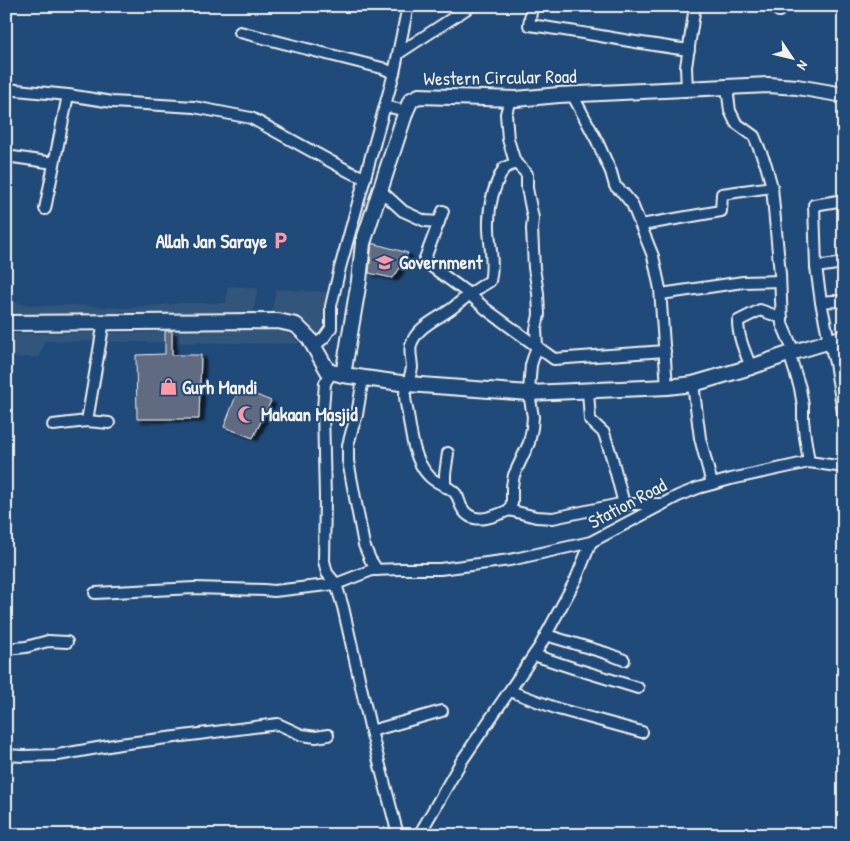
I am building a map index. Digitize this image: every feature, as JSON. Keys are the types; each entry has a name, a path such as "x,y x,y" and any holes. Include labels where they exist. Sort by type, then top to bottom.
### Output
{"main road":[{"name":"Western Circular Road","path":"338,374 358,281 363,243 411,100 419,96 510,99 572,94 768,85 844,95"},
{"path":"6,323 278,320 296,325 309,338 328,371 338,374 407,383 530,393 667,387 693,384 844,337"}],"street":[{"path":"314,346 324,338 331,328 331,306 399,54 408,6"},
{"path":"399,54 471,6"},
{"path":"532,6 529,25 689,50"},
{"path":"687,89 686,67 695,6"},
{"path":"240,32 382,68 394,73"},
{"path":"727,87 730,111 736,123 754,136 766,165 772,187 775,202 782,324 800,388 809,462"},
{"path":"6,89 68,95 112,102 194,107 251,118 350,172 365,178"},
{"path":"572,94 597,141 615,186 632,204 653,256 661,294 667,387"},
{"path":"45,209 68,95"},
{"path":"509,510 512,503 514,474 529,443 532,428 531,365 537,346 536,329 539,315 534,268 533,218 527,174 516,163 508,139 506,114 510,99"},
{"path":"385,106 406,112"},
{"path":"6,156 54,164"},
{"path":"516,163 504,168 495,185 491,200 488,221 492,271 490,281 478,287 455,306 432,321 415,337 412,344 412,370 405,395 414,446 420,464 430,477 458,496 462,508 470,517 481,519 509,510 536,517 553,518 624,504 663,504"},
{"path":"641,225 721,211 722,194 772,187"},
{"path":"380,190 403,211 425,221 439,222"},
{"path":"844,200 814,204 816,267 844,418"},
{"path":"443,211 424,261 554,359 665,350"},
{"path":"816,267 844,263"},
{"path":"661,294 743,282 780,281"},
{"path":"821,302 844,302"},
{"path":"751,367 742,345 738,330 738,320 760,310 782,318"},
{"path":"87,421 104,321"},
{"path":"338,374 325,382 324,561 328,573 336,584 343,607 371,731 398,835"},
{"path":"363,378 357,415 348,444 348,461 364,545 377,570"},
{"path":"693,384 700,438 712,484"},
{"path":"588,391 590,420 604,433 624,504"},
{"path":"54,425 87,421 110,423"},
{"path":"445,487 448,453"},
{"name":"Station Road","path":"95,593 194,588 274,591 336,584 372,570 440,569 510,560 591,542 678,496 712,484 809,462 844,467"},
{"path":"844,462 844,467"},
{"path":"419,835 461,762 546,635 576,579 591,542"},
{"path":"546,635 624,660"},
{"path":"6,649 26,648 48,642 67,642"},
{"path":"534,654 638,688"},
{"path":"510,690 558,709 642,732"},
{"path":"371,731 442,711"},
{"path":"6,755 58,755 128,742 278,724 302,735 316,737 328,735"}],"shaded area":[{"path":"228,286 258,288 253,314 6,316 6,301 44,306 73,305 126,308 182,303 226,303"},
{"path":"276,289 330,292 331,328 314,346 271,315"},
{"path":"278,321 300,344 45,341 39,357 6,358 6,334 190,332"}],"building":[{"name":"Government","path":"372,243 408,253 392,278 369,273"},
{"name":"Gurh Mandi","path":"165,331 172,331 172,355 201,355 199,419 137,419 136,355 165,354"},
{"name":"Makaan Masjid","path":"239,388 271,401 253,438 224,427"}],"place":[{"name":"Allah Jan Saraye","path":"281,241"},
{"name":"Government","path":"385,262"},
{"name":"Gurh Mandi","path":"168,387"},
{"name":"Makaan Masjid","path":"247,414"}]}
